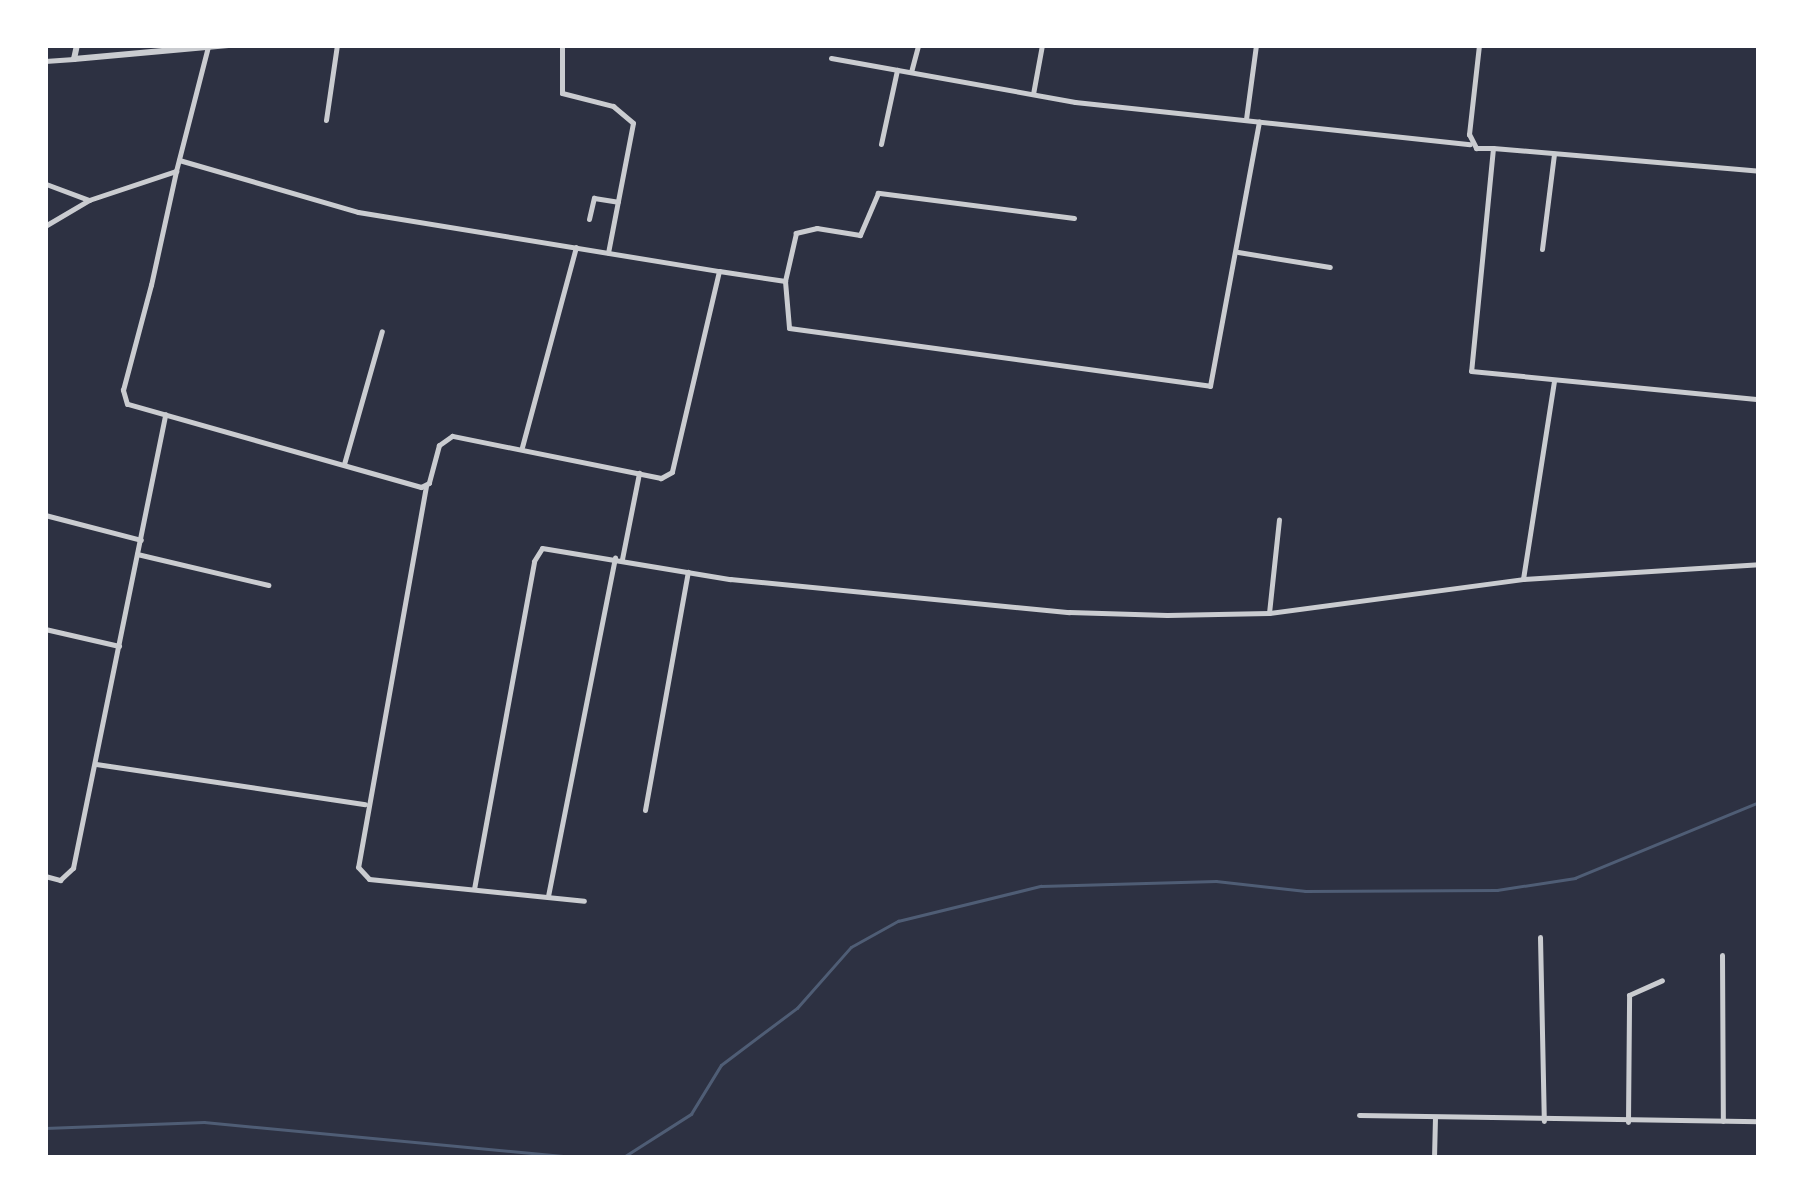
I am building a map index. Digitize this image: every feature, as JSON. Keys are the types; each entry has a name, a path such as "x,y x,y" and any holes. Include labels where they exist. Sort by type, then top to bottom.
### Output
{"street":[{"path":"73,59 77,45"},
{"path":"45,61 228,45"},
{"path":"326,120 338,45"},
{"path":"562,45 562,93 613,106 633,123 608,252"},
{"path":"912,72 918,45"},
{"path":"1032,94 1042,45"},
{"path":"1246,119 1256,45"},
{"path":"1470,144 1479,45"},
{"path":"208,46 122,394 130,406 426,486"},
{"path":"831,58 1032,94 1259,122 1759,172"},
{"path":"881,144 897,70"},
{"path":"1074,218 885,190 875,198 860,235 817,228 796,233 785,281 795,333 1194,388 1215,381 1259,122"},
{"path":"1493,148 1471,370 1759,399"},
{"path":"1542,249 1554,154"},
{"path":"179,160 358,212 785,281"},
{"path":"45,226 89,200 176,171"},
{"path":"46,184 89,200"},
{"path":"589,220 594,198 618,202"},
{"path":"522,447 576,247"},
{"path":"1238,252 1330,268"},
{"path":"584,900 363,875 358,867 365,804 426,486 447,437 522,447 667,477 676,463 718,271"},
{"path":"344,464 382,331"},
{"path":"1523,578 1554,380"},
{"path":"45,876 65,878 73,868 165,414"},
{"path":"548,896 639,473"},
{"path":"45,514 141,540"},
{"path":"1269,613 1279,520"},
{"path":"474,889 534,561 542,548 688,572 1070,612 1269,613 1523,578 1759,564"},
{"path":"137,554 268,585"},
{"path":"645,810 688,572"},
{"path":"45,629 119,646"},
{"path":"96,764 365,804"},
{"path":"1540,936 1544,1120"},
{"path":"1722,955 1723,1121"},
{"path":"1628,1122 1629,996 1662,980"},
{"path":"1358,1114 1628,1122 1759,1120"},
{"path":"1434,1158 1435,1118"}],"waterway":[{"path":"622,1158 691,1114 721,1065 797,1008 851,947 898,921 1041,886 1216,881 1305,891 1497,890 1575,878 1759,802"},
{"path":"45,1128 204,1122 586,1158"}]}
